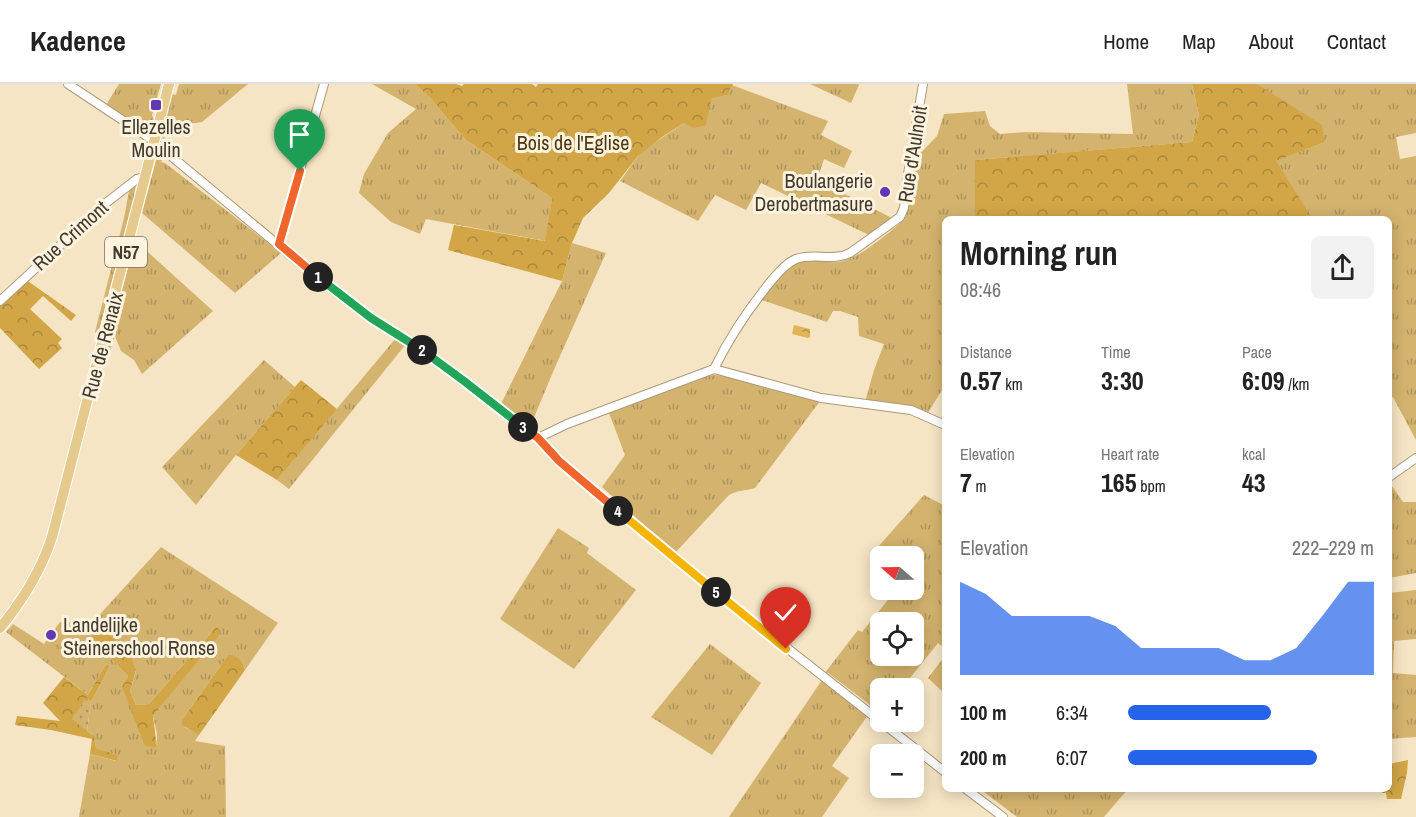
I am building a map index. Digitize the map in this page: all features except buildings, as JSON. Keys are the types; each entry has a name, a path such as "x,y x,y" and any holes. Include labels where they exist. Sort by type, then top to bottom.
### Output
{"main road":[{"name":"Rue de Renaix","path":"0,628 24,597 48,550 169,84"}],"street":[{"path":"68,84 154,142 356,307 443,365 538,438 559,461 714,591 942,770"},
{"path":"279,244 324,84"},
{"name":"Rue d'Aulnoit","path":"714,369 748,310 785,266 797,259 809,256 842,258 900,217 904,208 923,85"},
{"name":"Rue Crimont","path":"0,301 106,203 137,179 146,177"},
{"path":"538,438 567,424 714,369 838,401 910,410 942,424"},
{"path":"1392,475 1416,458"},
{"path":"970,792 1003,817"}],"green space":[{"path":"119,84 161,84 152,115 154,120 149,129 132,124 106,105"},
{"path":"179,84 248,84 202,122 168,127 163,141 162,134 172,94 176,95"},
{"path":"372,84 415,84 466,140 552,198 546,241 426,219 420,234 391,222 359,193 364,174 388,133 416,109"},
{"name":"Bois de l'Eglise","path":"415,84 462,86 464,84 532,84 536,87 538,84 733,84 727,95 711,99 706,125 694,128 684,123 662,137 638,156 609,193 583,218 572,243 562,281 448,250 454,225 545,241 552,198 466,140"},
{"path":"810,84 858,84 859,85 851,103"},
{"path":"1127,84 1192,84 1199,115 1192,142 976,160 975,216 942,216 942,390 928,413 865,402 884,344 859,336 858,317 833,311 827,322 759,299 796,262 846,260 873,245 905,219 913,161 937,136 944,114 985,111 990,126 1000,134 1025,132 1133,134"},
{"path":"1192,84 1257,84 1322,125 1325,142 1276,161 1311,216 975,216 975,160 1192,142 1199,115"},
{"path":"1257,84 1416,84 1416,133 1396,137 1400,159 1416,156 1416,440 1392,398 1392,216 1311,216 1275,161 1325,142"},
{"path":"732,85 828,121 821,135 852,151 844,168 824,159 817,180 894,219 869,235 761,183 746,210 715,195 698,221 620,181 638,156 648,147 684,123 711,99 726,95"},
{"path":"157,157 164,157 161,162 281,253 235,293 142,213"},
{"path":"136,184 98,335 95,332 124,218 129,191 127,191"},
{"path":"572,243 606,253 530,427 500,406 562,281"},
{"path":"139,244 213,311 142,374 134,360 121,351 115,336 110,350 106,351 134,245 137,248"},
{"path":"25,279 76,315 71,321 43,296 30,309 62,339 58,343 62,348 39,369 0,328 0,305"},
{"path":"396,338 406,344 289,489 277,480"},
{"path":"264,360 295,387 196,505 162,467"},
{"path":"714,375 727,376 820,401 755,488 728,496 675,553 602,487 625,455 609,413 700,378"},
{"path":"301,380 337,409 277,480 236,455"},
{"path":"1392,486 1403,502 1416,502 1416,573 1392,577"},
{"path":"924,495 942,504 942,646 938,643 924,660 924,612 878,612 888,600 924,600 924,546 879,546"},
{"path":"558,528 589,548 587,553 636,590 574,669 500,619"},
{"path":"161,547 278,623 245,670 242,661 228,655 182,720 186,728 199,735 195,741 225,746 226,817 79,817 90,754 116,761 118,755 96,748 94,736 87,731 91,702 110,666 106,664 88,695 6,632 13,624 44,644 60,622 93,622","holes":["215,628 219,629 219,634 153,716 157,747 123,687 128,676 113,660 136,671 130,691 136,705 149,704"]},
{"path":"1416,590 1416,639 1394,641 1393,673 1416,675 1416,737 1392,739 1392,593"},
{"path":"870,622 870,666 920,666 910,678 870,678 870,705 828,673 824,674 858,630 862,632"},
{"path":"216,627 220,634 153,716 157,747 145,746 122,687 128,676 91,637 100,628 114,639 132,660 136,670 130,691 136,705 149,704"},
{"path":"710,644 761,683 712,755 651,717"},
{"path":"228,655 233,655 242,661 245,670 199,735 182,725 182,720"},
{"path":"942,660 942,691 928,678"},
{"path":"106,664 110,666 91,702 86,698 87,731 94,736 96,748 118,755 117,761 90,754 92,739 15,725 17,716 60,721 43,703 64,677 88,695"},
{"path":"822,680 868,715 832,766 849,778 822,817 729,817"},
{"path":"86,698 91,702 87,731 72,719"},
{"path":"1408,760 1401,799 1387,799 1386,793 1382,793 1392,792 1392,763"},
{"path":"984,792 1125,792 1104,817 1017,817"}],"water":[{"path":"794,325 810,329 810,337 792,334"}],"place":[{"name":"Ellezelles Moulin","path":"156,105"},
{"name":"Boulangerie Derobertmasure","path":"885,192"},
{"name":"Landelijke Steinerschool Ronse","path":"51,635"}],"route":[{"path":"300,171 279,244 329,287 371,318 432,357 538,438 559,461 786,649"}]}
